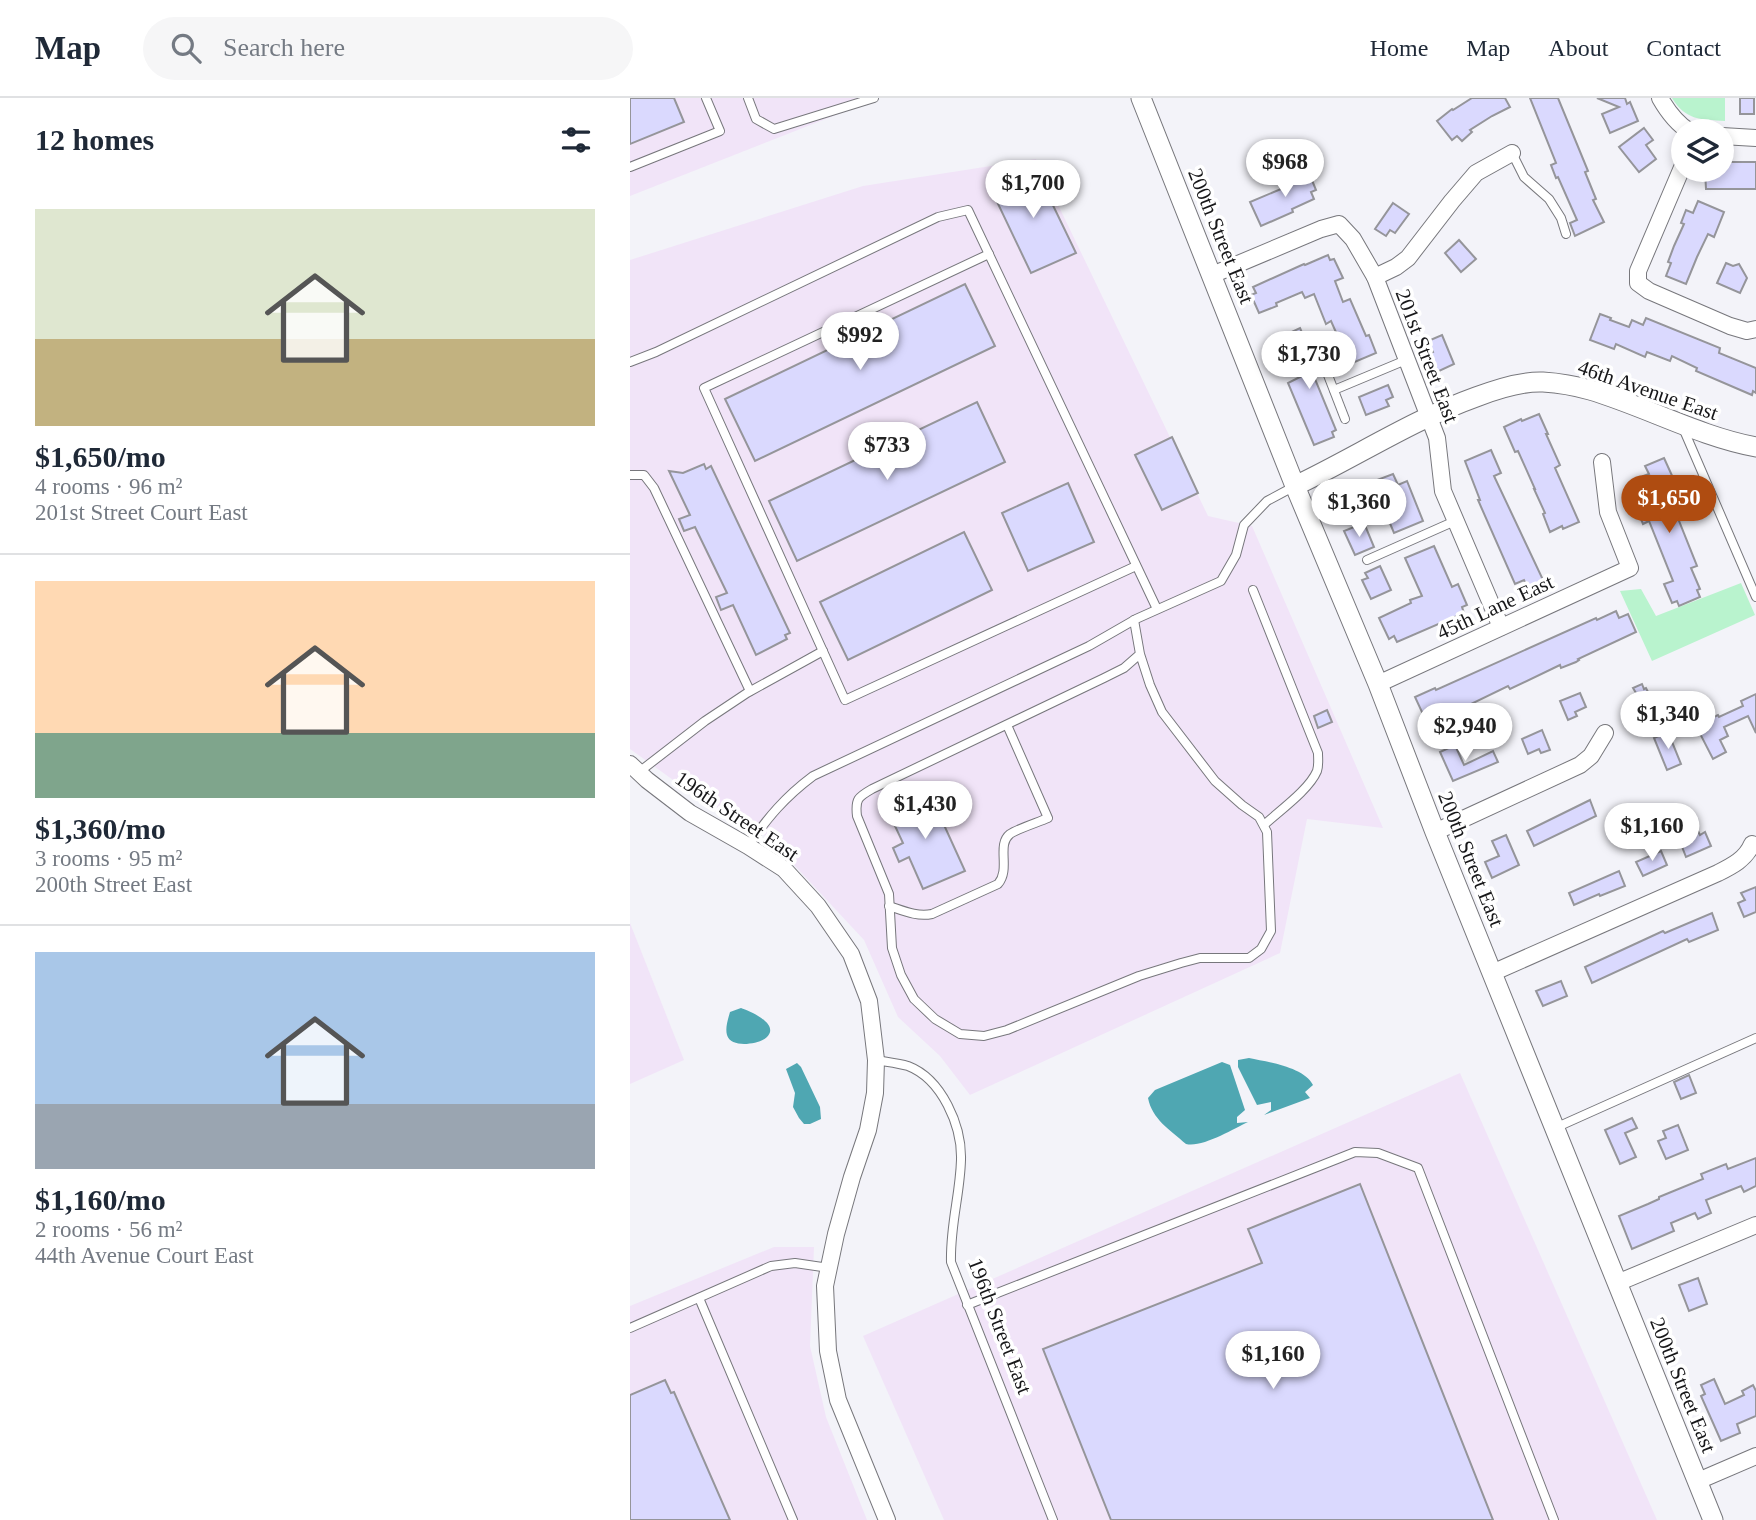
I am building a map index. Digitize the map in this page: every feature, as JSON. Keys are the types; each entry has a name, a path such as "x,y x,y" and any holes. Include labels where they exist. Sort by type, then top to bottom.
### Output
{"street":[{"name":"200th Street East","path":"1141,98 1713,1520"},
{"path":"1660,98 1674,119"},
{"path":"1734,137 1756,138"},
{"path":"1375,277 1408,258 1476,173 1512,153"},
{"path":"1676,182 1638,271 1638,283 1649,291 1730,326 1747,331 1756,329"},
{"name":"201st Street East","path":"1212,275 1339,224 1353,239 1375,277 1437,438 1443,491 1502,628"},
{"name":"46th Avenue East","path":"1295,486 1454,405 1493,391 1542,382 1590,390 1707,435 1756,447"},
{"name":"45th Lane East","path":"1378,684 1630,568 1608,513 1602,462"},
{"path":"1436,832 1580,765 1591,756 1605,733"},
{"name":"196th Street East","path":"634,768 690,813 784,869 818,906 850,954 869,1001 876,1060 875,1093 868,1130 836,1234 825,1286 828,1351 838,1400 887,1520"},
{"path":"1492,972 1718,873 1741,859 1749,852 1752,844"},
{"path":"1617,1283 1756,1225"},
{"path":"1698,1481 1756,1456"}],"lane":[{"path":"630,167 720,131 706,98"},
{"path":"748,98 756,119 775,129 874,98"},
{"path":"1512,153 1524,177 1549,199 1561,218 1566,234"},
{"path":"630,362 939,217 968,210 1157,609"},
{"path":"989,254 704,388 845,700 1136,566"},
{"path":"1334,390 1406,360"},
{"path":"1326,370 1345,419"},
{"path":"1682,425 1756,597"},
{"path":"630,475 644,475 654,488 750,691"},
{"path":"748,846 765,821 789,794 813,776 1089,646 1157,609 1221,581 1236,555 1244,525 1267,501 1295,486"},
{"path":"1367,560 1455,521"},
{"path":"1253,590 1318,753 1319,764 1310,783 1264,825"},
{"path":"1134,620 1140,654 1162,712 1214,781 1259,817 1264,825 1267,832 1271,931 1261,948 1249,958 1200,958 1139,976 1007,1030 984,1036 960,1034 935,1019 914,999 901,975 892,948 889,894 857,816 856,804 860,796 1124,668 1140,654"},
{"path":"634,768 750,691 823,651"},
{"path":"890,906 911,914 932,914 998,884 1005,870 1004,849 1010,834 1048,818 1007,725"},
{"path":"1555,1128 1756,1038"},
{"name":"196th Street East","path":"876,1060 910,1067 927,1078 943,1095 952,1116 961,1158 950,1241 951,1262 1053,1520"},
{"path":"967,1305 1355,1152 1378,1153 1418,1168 1554,1520"},
{"path":"630,1328 771,1266 795,1264 829,1268"},
{"path":"699,1298 793,1520"}],"shaded area":[{"path":"630,98 879,98 630,196"},
{"path":"1036,159 1208,516 1252,526 1383,828 1307,819 1280,953 970,1095 940,1056 898,1017 864,940 769,838 701,800 630,749 630,260 863,186"},
{"path":"630,923 684,1060 630,1084"},
{"path":"1460,1073 1657,1520 944,1520 863,1336"},
{"path":"774,1247 814,1247 810,1346 826,1417 867,1520 630,1520 630,1306"}],"green space":[{"path":"1672,98 1725,98 1725,119 1701,119 1689,115 1677,106"},
{"path":"1741,583 1755,615 1652,661 1620,591 1641,589 1656,616"}],"water":[{"path":"741,1008 767,1023 770,1032 767,1037 746,1044 730,1039 726,1029 730,1012"},
{"path":"1249,1058 1285,1066 1302,1074 1313,1085 1305,1092 1310,1098 1264,1115 1271,1110 1271,1102 1257,1105 1238,1067 1238,1060"},
{"path":"1222,1062 1230,1065 1245,1110 1237,1117 1237,1123 1248,1122 1209,1141 1186,1144 1153,1112 1148,1098 1155,1090"},
{"path":"797,1063 820,1107 821,1119 810,1124 804,1124 793,1107 795,1093 786,1069"}],"building":[{"path":"630,98 674,98 684,122 630,144"},
{"path":"1472,98 1505,98 1510,107 1470,130 1472,132 1462,141 1457,136 1452,140 1437,121"},
{"path":"1530,98 1558,98 1588,171 1585,172 1596,199 1593,200 1604,222 1575,236 1570,223 1577,220 1558,177 1556,178 1551,165 1556,163"},
{"path":"1597,98 1625,98 1627,104 1630,102 1638,121 1610,133 1602,114 1619,107"},
{"path":"1740,98 1754,98 1754,114 1740,114"},
{"path":"1644,128 1653,140 1646,145 1656,159 1639,172 1619,147"},
{"path":"1734,162 1756,162 1756,189 1706,189 1706,182 1734,182"},
{"path":"1034,166 1076,253 1031,273 990,187"},
{"path":"1307,168 1316,190 1311,192 1314,199 1261,226 1250,202 1293,184 1289,175"},
{"path":"1698,201 1724,212 1714,237 1708,234 1686,284 1666,276 1671,263 1668,262 1684,224 1681,223 1686,210 1693,213"},
{"path":"1393,203 1409,214 1395,233 1390,230 1386,236 1375,229"},
{"path":"1459,240 1476,259 1461,272 1445,253"},
{"path":"1328,255 1330,260 1334,259 1343,278 1335,281 1343,302 1350,299 1376,353 1350,364 1331,321 1326,324 1314,294 1305,298 1302,292 1259,313 1251,295 1256,293 1253,287"},
{"path":"1726,263 1733,266 1739,264 1747,278 1740,293 1717,283"},
{"path":"965,284 995,346 755,461 725,399"},
{"path":"1600,314 1629,327 1632,320 1643,325 1646,318 1720,348 1719,353 1756,368 1756,393 1753,391 1752,395 1696,371 1697,368 1672,356 1670,361 1647,352 1645,357 1616,344 1614,349 1590,340"},
{"path":"1300,328 1315,364 1310,367 1336,430 1332,432 1334,437 1314,445 1288,383 1300,377 1283,336"},
{"path":"1442,335 1454,364 1437,372 1429,354 1433,352 1428,341"},
{"path":"1388,385 1393,397 1386,400 1389,406 1366,415 1359,397"},
{"path":"977,402 1005,462 797,561 769,501"},
{"path":"1539,414 1560,465 1555,468 1579,522 1550,532 1535,489 1504,427"},
{"path":"1172,437 1198,493 1162,510 1135,455"},
{"path":"1491,450 1501,473 1494,476 1544,582 1528,589 1524,580 1515,584 1478,500 1465,461"},
{"path":"1664,458 1674,480 1662,485 1697,566 1691,568 1700,589 1697,590 1700,597 1679,606 1677,601 1672,603 1664,584 1673,581 1649,521 1643,524 1636,507 1643,504 1640,499 1650,494 1643,476 1649,474 1645,466"},
{"path":"704,464 706,469 711,466 790,633 785,635 787,639 756,655 733,605 721,610 716,597 727,593 695,527 684,531 679,519 690,515 669,471 683,473"},
{"path":"1393,474 1398,485 1407,481 1423,521 1394,533 1384,509 1389,507 1377,480"},
{"path":"1068,483 1094,542 1028,571 1002,513"},
{"path":"1364,523 1374,547 1355,555 1344,531"},
{"path":"964,532 992,590 848,660 820,602"},
{"path":"1434,546 1452,587 1458,584 1467,605 1462,607 1464,613 1397,642 1394,636 1389,639 1379,618 1422,596 1405,558"},
{"path":"1380,566 1391,590 1371,599 1362,580 1368,578 1365,573"},
{"path":"1616,611 1619,618 1628,614 1636,632 1576,662 1561,668 1560,665 1510,689 1508,686 1428,725 1415,697"},
{"path":"1642,684 1650,696 1653,695 1661,711 1644,718 1633,695 1636,693 1633,688"},
{"path":"1580,693 1586,707 1575,712 1577,716 1568,720 1560,701"},
{"path":"1756,694 1756,733 1748,716 1724,727 1728,736 1720,740 1726,752 1713,759 1693,720 1704,714 1707,720 1718,715 1719,717 1743,706 1741,701"},
{"path":"1327,710 1332,722 1318,728 1314,716"},
{"path":"1542,730 1550,750 1541,753 1539,749 1528,754 1522,739"},
{"path":"1668,732 1681,764 1667,770 1654,738"},
{"path":"1455,745 1464,765 1493,751 1498,762 1453,781 1440,752"},
{"path":"929,792 965,871 923,889 909,857 899,862 893,848 903,843 888,811"},
{"path":"1590,800 1596,816 1534,846 1527,831"},
{"path":"1698,831 1700,835 1705,832 1711,846 1686,857 1679,839"},
{"path":"1506,835 1519,865 1492,878 1485,862 1499,856 1492,841"},
{"path":"1661,851 1667,865 1643,876 1636,862"},
{"path":"1619,871 1625,886 1574,905 1569,893"},
{"path":"1756,887 1756,912 1744,917 1738,903 1745,900 1741,893"},
{"path":"1712,913 1718,930 1689,942 1687,939 1592,983 1585,967 1663,931 1665,933"},
{"path":"1561,981 1567,996 1543,1006 1536,991"},
{"path":"1689,1075 1696,1093 1681,1099 1674,1082"},
{"path":"1632,1118 1637,1128 1625,1133 1636,1157 1620,1164 1605,1130"},
{"path":"1678,1125 1688,1150 1666,1159 1658,1141 1666,1138 1663,1131"},
{"path":"1756,1158 1756,1186 1744,1192 1741,1186 1706,1200 1711,1213 1698,1219 1695,1213 1671,1223 1674,1231 1632,1249 1619,1216 1703,1179 1701,1174 1726,1164 1728,1169"},
{"path":"1360,1184 1493,1520 1111,1520 1043,1349 1262,1263 1248,1229"},
{"path":"1698,1278 1707,1304 1689,1311 1679,1285"},
{"path":"1714,1379 1725,1404 1744,1395 1742,1391 1753,1385 1756,1391 1756,1416 1737,1424 1740,1433 1721,1441 1701,1396 1705,1394 1701,1385"},
{"path":"665,1380 671,1393 674,1392 730,1520 630,1520 630,1395"}]}
